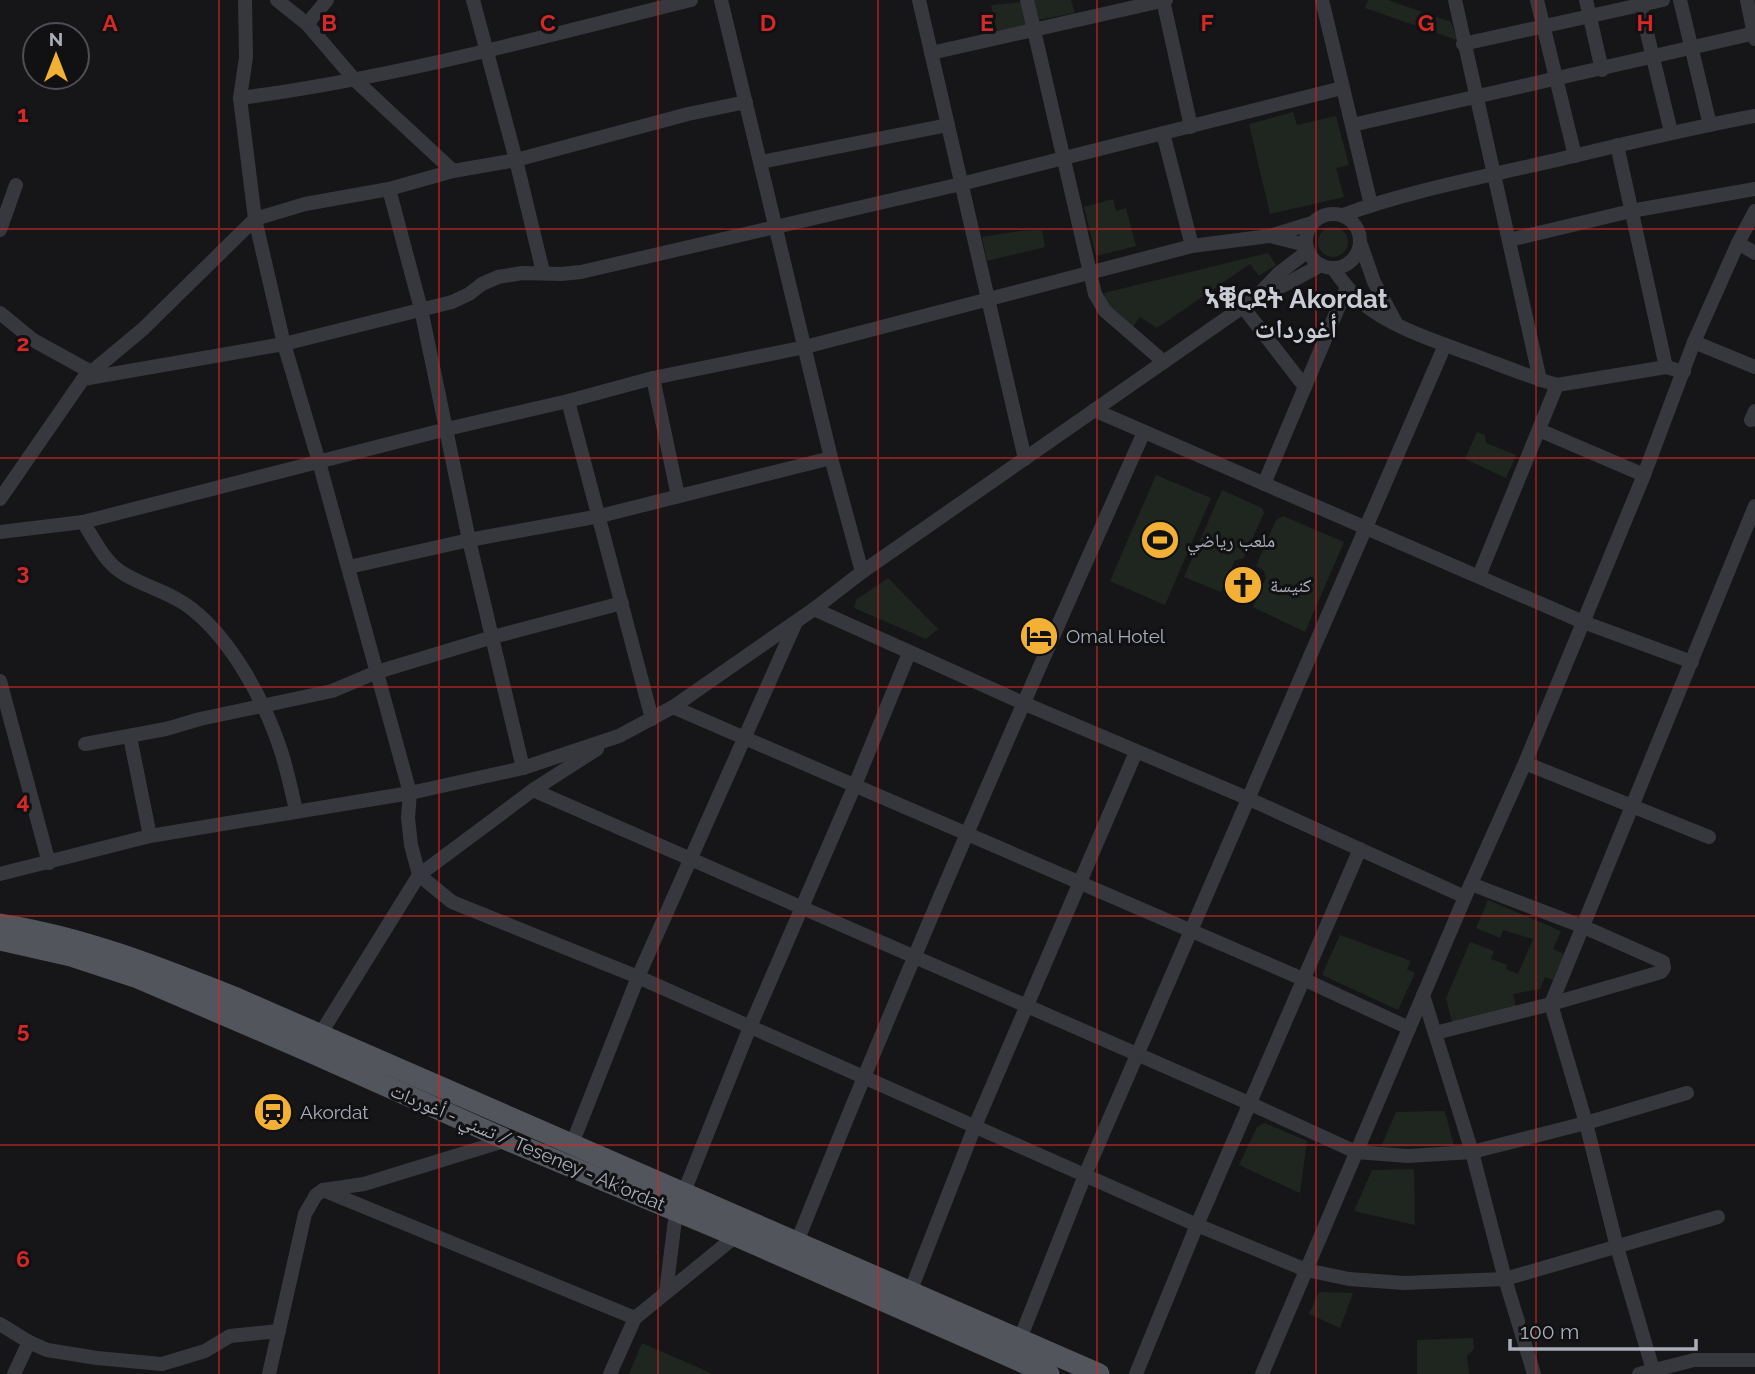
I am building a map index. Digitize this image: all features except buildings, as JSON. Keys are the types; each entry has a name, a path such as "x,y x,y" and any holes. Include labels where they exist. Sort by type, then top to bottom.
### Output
{"main road":[{"path":"0,924 77,940 130,955 315,1043 572,1144 1099,1374"},
{"name":"تسني - أغوردات / Teseney - Ak'ordat","path":"0,940 71,956 315,1043 508,1140 736,1236 1049,1374"}],"street":[{"path":"245,0 246,57 240,97 255,219 284,344 410,793 408,818 419,876 452,902 638,977 1197,1225 1307,1270 1349,1279 1404,1283 1505,1279 1718,1217"},
{"path":"277,0 307,24 354,79 453,171"},
{"path":"307,24 327,0"},
{"path":"473,0 543,272"},
{"path":"240,97 413,69 691,0"},
{"path":"721,0 831,457 862,572"},
{"path":"919,0 1025,459"},
{"path":"1027,0 1065,158 1091,284 1105,311 1164,362"},
{"path":"932,54 1165,0 1191,127"},
{"path":"1322,0 1371,205"},
{"path":"1455,0 1540,380"},
{"path":"1537,0 1575,156"},
{"path":"1586,0 1602,70"},
{"path":"1463,44 1590,17 1639,3 1663,0"},
{"path":"1680,0 1710,125"},
{"path":"1352,125 1755,36 1747,0"},
{"path":"1639,3 1671,132"},
{"path":"0,313 33,340 87,375 284,344 452,302 491,279 522,273 581,272 961,184 1342,88"},
{"path":"0,499 87,375 143,329 255,219 305,204 389,189 453,171 516,160 688,114 746,102"},
{"path":"0,532 83,522 653,378 805,346 1192,246 1269,236 1312,223 1326,214 1343,215 1371,205 1494,174 1671,132 1755,116"},
{"path":"761,162 948,125"},
{"path":"1163,133 1192,246"},
{"path":"1617,145 1666,367"},
{"path":"0,230 16,184"},
{"path":"389,189 421,309 469,540 523,768"},
{"path":"1509,240 1631,211 1755,189"},
{"path":"1262,1374 1525,763 1644,474 1694,342 1755,211"},
{"path":"1343,215 1356,226 1374,282 1396,324"},
{"path":"1257,297 1307,248 1308,230 1312,223"},
{"path":"1269,236 1307,248 1362,303 1396,324 1540,380 1557,385 1666,367 1684,372"},
{"path":"315,1043 419,876 533,790 619,736 673,707 1242,307 1257,297 1327,266 1347,264 1356,255 1360,242"},
{"path":"1738,243 1755,253"},
{"path":"1264,484 1347,287"},
{"path":"1242,307 1305,387"},
{"path":"1694,342 1755,367"},
{"path":"1020,1339 1085,1175 1445,345"},
{"path":"653,378 678,496"},
{"path":"1479,576 1557,385"},
{"path":"568,401 652,719"},
{"path":"1094,410 1583,622 1692,663"},
{"path":"1539,430 1644,474"},
{"path":"797,1242 863,1077 1023,703 1144,432"},
{"path":"349,568 469,540 600,516 831,457"},
{"path":"1755,506 1551,1004 1586,1123 1646,1372 1694,1360 1755,1360"},
{"path":"83,522 111,563 121,572 172,595 193,610 230,651 264,705 281,750 296,810"},
{"path":"85,744 130,737 332,691 377,672 493,637 622,603"},
{"path":"814,609 1360,849 1468,891 1584,927 1663,962 1664,968 1661,972 1551,1004 1434,1033"},
{"path":"572,1144 638,977 743,736 797,620"},
{"path":"666,1292 676,1212 750,1027 909,653"},
{"path":"0,681 49,863"},
{"path":"673,707 1303,979 1409,1028"},
{"path":"0,874 150,835 410,793 523,768 619,736"},
{"path":"130,737 150,835"},
{"path":"910,1292 975,1126 1136,752"},
{"path":"1525,763 1709,837"},
{"path":"533,790 802,906 1356,1152 1408,1156 1472,1152 1586,1123 1687,1093"},
{"path":"1136,1374 1197,1225 1360,849"},
{"path":"1423,995 1472,1152 1505,1279 1534,1374"},
{"path":"269,1374 305,1214 316,1195 323,1190 364,1184 508,1140"},
{"path":"323,1190 635,1318"},
{"path":"610,1374 635,1318 736,1236"},
{"path":"0,1325 47,1350 162,1364 205,1351 230,1336 279,1331"},
{"path":"13,1374 29,1342"}],"shaded area":[{"path":"1034,0 1071,0 1075,13 1038,20"},
{"path":"1368,0 1388,0 1451,22 1457,40 1365,8"},
{"path":"1022,2 1026,25 997,31 991,5"},
{"path":"1293,112 1297,125 1336,116 1349,165 1336,168 1344,197 1270,214 1249,124"},
{"path":"1113,199 1116,211 1126,208 1136,246 1096,256 1084,207"},
{"path":"1333,227 1344,231 1348,242 1344,253 1333,257 1322,253 1318,242 1322,231"},
{"path":"1042,230 1045,247 987,261 982,237"},
{"path":"1268,253 1276,265 1259,276 1250,264 1157,328 1140,317 1132,328 1108,310 1104,293"},
{"path":"1477,432 1485,435 1486,443 1516,455 1506,478 1465,459"},
{"name":"ملعب رياضي","path":"1156,475 1211,498 1165,605 1110,581"},
{"path":"1222,490 1262,508 1264,513 1243,559 1235,560 1221,592 1184,577"},
{"path":"1283,516 1344,542 1305,632 1253,607 1266,578 1264,571 1256,566 1276,520"},
{"path":"888,578 938,629 926,639 854,608 856,600"},
{"path":"1488,900 1561,931 1553,949 1564,954 1553,980 1545,977 1540,989 1513,994 1516,1007 1452,1022 1446,998 1470,942 1494,951 1491,959 1507,965 1506,969 1518,974 1533,939 1503,930 1500,938 1476,928"},
{"path":"1340,935 1411,961 1407,969 1415,973 1398,1010 1322,975"},
{"path":"1445,1111 1454,1146 1381,1147 1396,1112"},
{"path":"1265,1123 1307,1141 1300,1193 1239,1165 1257,1127"},
{"path":"1414,1169 1415,1225 1354,1211 1372,1170"},
{"path":"1319,1292 1353,1293 1340,1328 1309,1314"},
{"path":"1473,1338 1474,1349 1467,1356 1469,1374 1417,1374 1417,1340"},
{"path":"642,1343 713,1374 629,1374"}],"place":[{"name":"ملعب رياضي","path":"1160,540"},
{"name":"كنيسة","path":"1243,585"},
{"name":"Omal Hotel","path":"1039,636"},
{"name":"Akordat","path":"273,1112"}],"district":[{"name":"ኣቑርደት Akordat أغوردات","path":"1296,314"}]}
